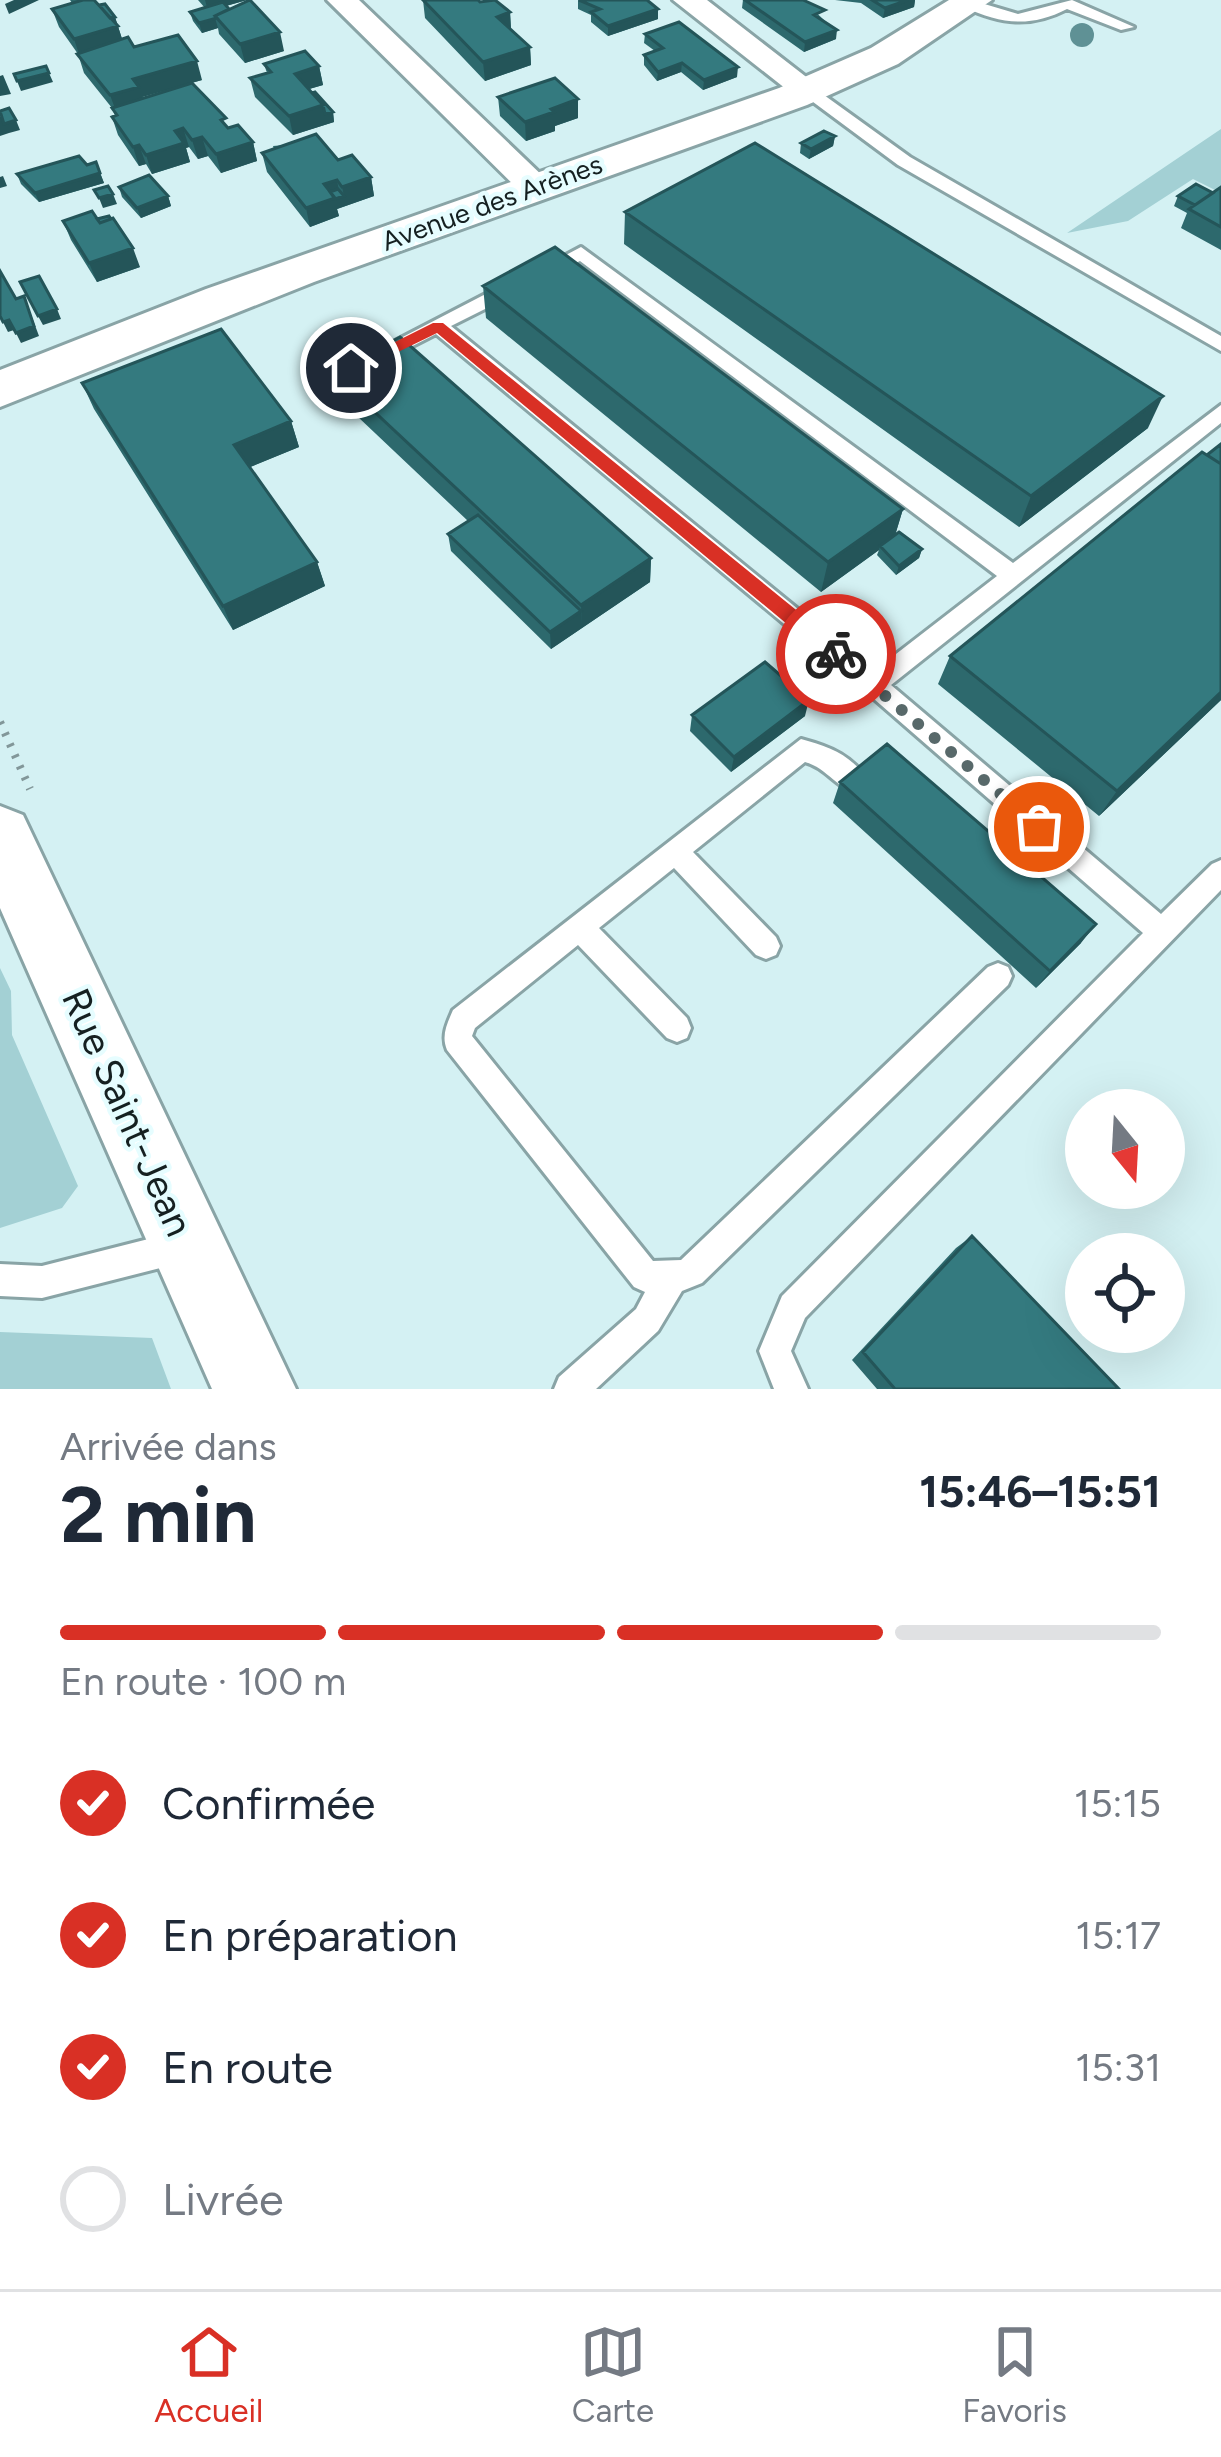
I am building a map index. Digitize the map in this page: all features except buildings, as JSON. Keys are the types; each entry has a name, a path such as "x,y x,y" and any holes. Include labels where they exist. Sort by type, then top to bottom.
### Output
{"street":[{"path":"343,0 536,188"},
{"path":"688,0 811,93"},
{"name":"Avenue des Arènes","path":"0,390 122,337 811,93 878,62 968,1"},
{"name":"Rue Saint-Jean","path":"0,836 254,1389"}],"lane":[{"path":"968,1 1016,22 1034,21 1066,3 1126,27"},
{"path":"811,93 904,161 1221,345"},
{"path":"351,368 581,253 1014,576"},
{"path":"438,326 874,685 1162,932"},
{"path":"874,685 1221,412"},
{"path":"857,784 829,757 801,750 464,1020 457,1040 645,1276 671,1279 691,1272 998,976"},
{"path":"675,851 766,946"},
{"path":"791,1389 775,1351 793,1307 1221,872"},
{"path":"580,927 677,1028"},
{"path":"0,1280 42,1282 188,1245"},
{"path":"571,1389 647,1320 671,1279"}],"shaded area":[{"path":"1221,129 1221,193 1193,179 1128,221 1067,233"},
{"path":"0,968 11,991 12,1035 78,1186 62,1208 0,1228"},
{"path":"0,1332 152,1338 171,1389 0,1389"}],"way so far":[{"path":"836,654 1039,827"}],"route":[{"path":"351,368 438,326 836,654"}]}
